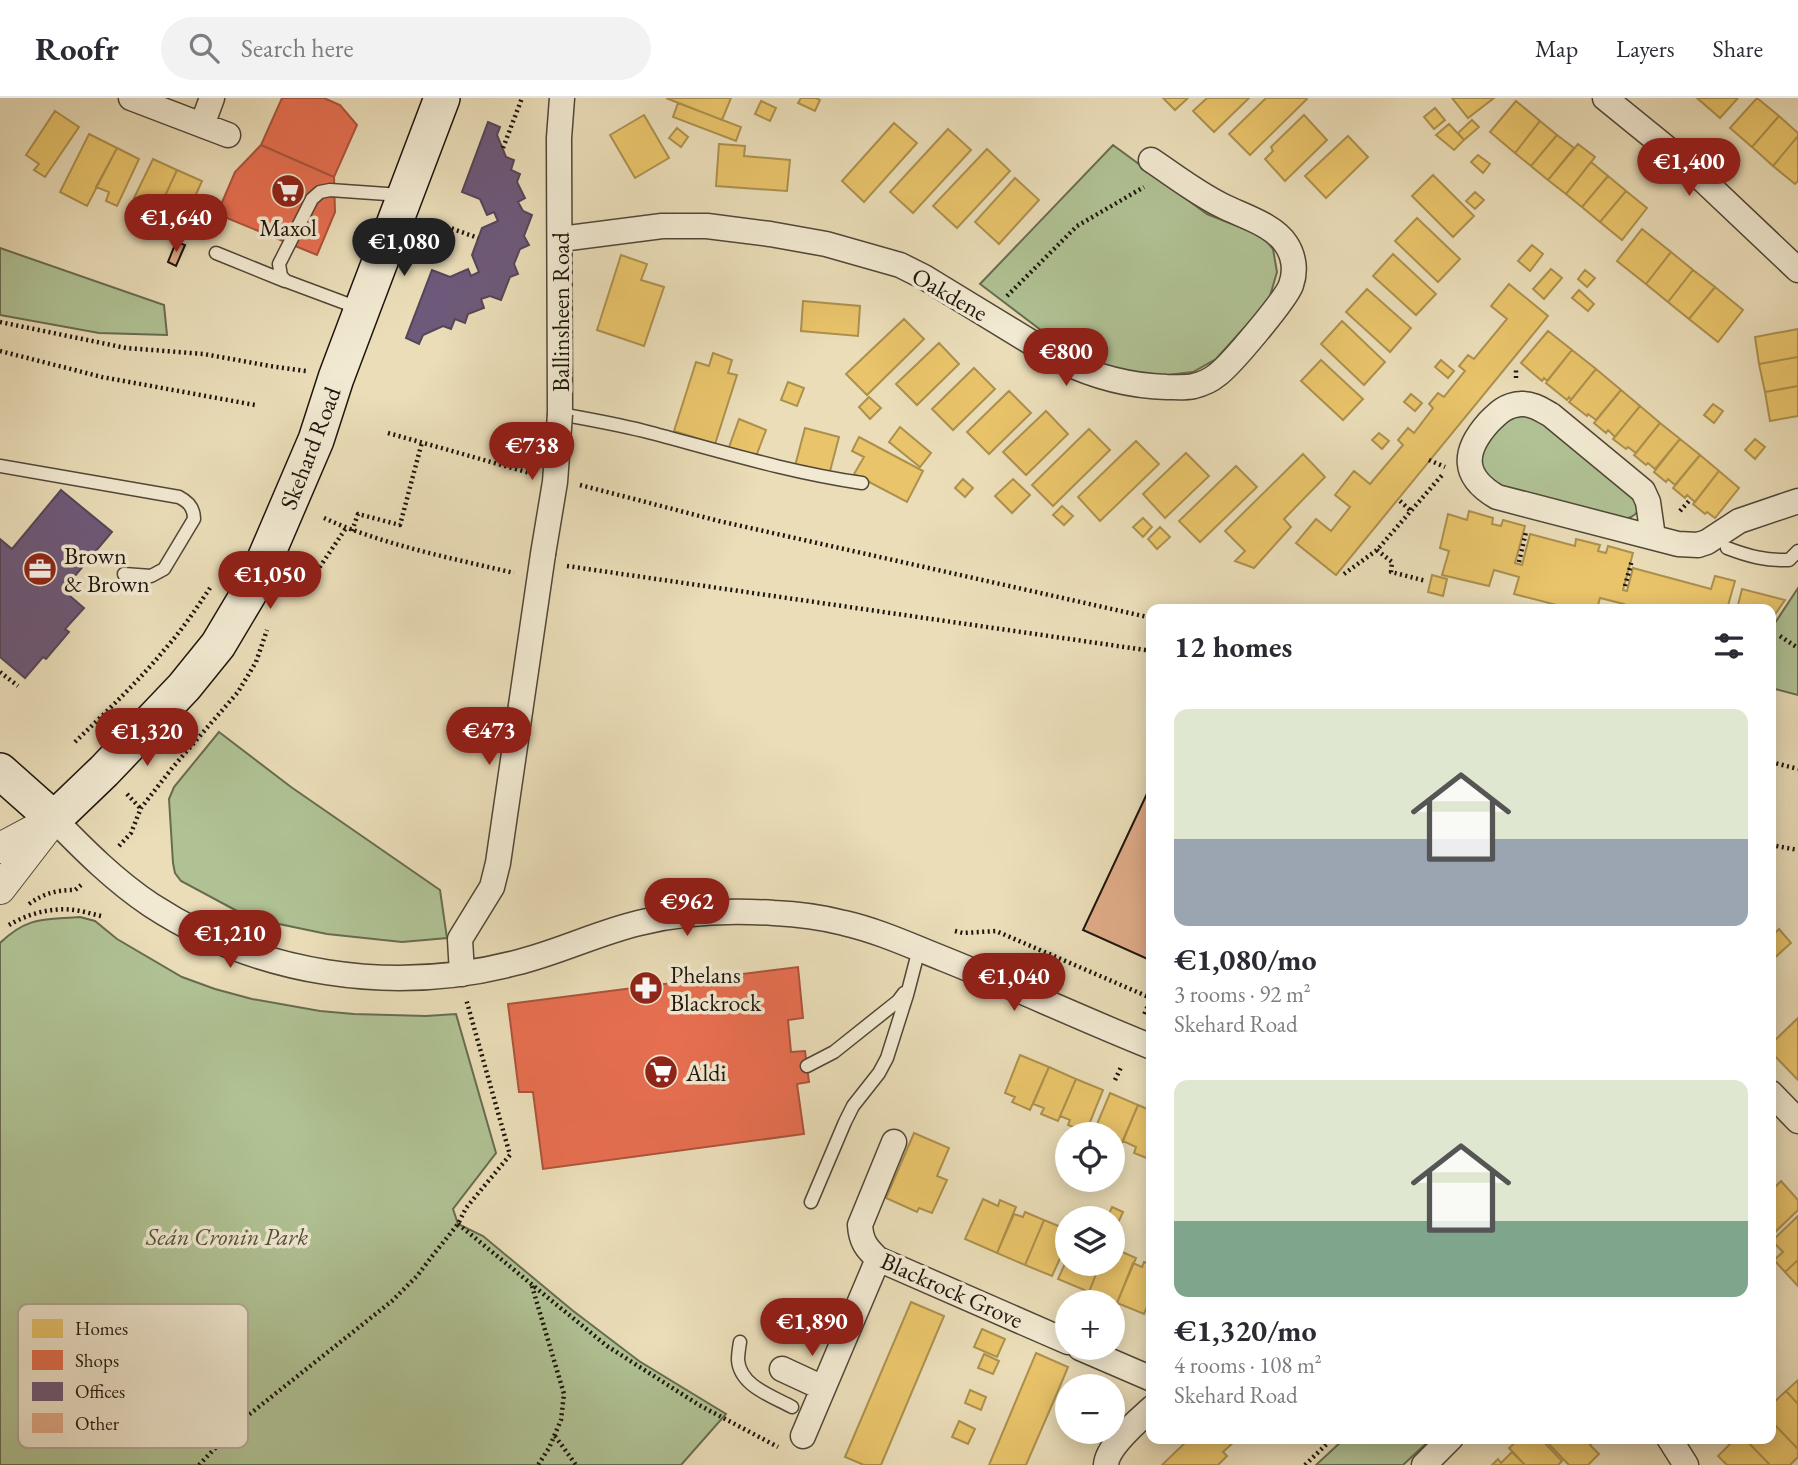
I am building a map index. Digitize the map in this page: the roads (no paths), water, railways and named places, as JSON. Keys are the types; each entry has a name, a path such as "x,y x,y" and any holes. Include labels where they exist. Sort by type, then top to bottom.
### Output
{"main road":[{"name":"Skehard Road","path":"54,819 184,687 218,645 235,617 262,566 316,440 362,309 442,98"},
{"path":"4,781 54,819"}],"street":[{"path":"131,98 228,135"},
{"path":"202,125 212,98"},
{"name":"Ballinsheen Road","path":"464,985 460,939 492,887 498,863 541,561 555,482 560,414 559,138 562,98"},
{"path":"1605,98 1685,163 1798,270"},
{"name":"Oakdene","path":"561,239 662,226 708,226 826,244 900,265 1079,370 1117,382 1157,387 1194,386 1207,381 1229,365 1287,294 1293,278 1293,258 1287,244 1279,236 1258,222 1222,206 1160,166"},
{"path":"1653,537 1643,491 1544,410 1524,404 1505,407 1478,434 1469,461 1482,488 1497,497 1678,544 1698,545 1717,537 1739,521 1798,501"},
{"path":"54,819 100,866 150,904 195,930 253,955 290,966 349,976 414,977 464,985 517,963 638,923 703,913 772,913 827,919 865,928 1023,991 1142,1043"},
{"name":"Skehard Road","path":"0,848 54,819"},
{"name":"Skehard Road","path":"0,890 54,819"},
{"path":"1776,1098 1798,1121"},
{"name":"Blackrock Grove","path":"894,1142 860,1225 861,1240 870,1252 878,1259 1055,1336"},
{"path":"794,1444 823,1388 878,1259"},
{"path":"1108,1360 1146,1376"},
{"path":"782,1369 823,1388"},
{"path":"1106,1465 1114,1446 1146,1414"},
{"path":"1424,1465 1445,1444"},
{"path":"1673,1444 1686,1465"}],"lane":[{"path":"286,281 281,276 279,264 312,198 320,192 342,190 405,195"},
{"path":"216,253 362,309"},
{"path":"560,414 641,430 818,477 862,483"},
{"path":"0,466 179,497 187,502 194,513 194,519 164,569 151,576 124,574"},
{"path":"1727,548 1771,561 1789,560 1798,551"},
{"path":"811,1202 849,1114 887,1058 919,949"},
{"path":"807,1066 834,1052 898,1001 909,988"},
{"path":"740,1342 738,1359 745,1377 753,1385 792,1407"}],"place":[{"name":"Maxol","path":"288,191"},
{"name":"Brown & Brown","path":"40,569"},
{"name":"Phelans Blackrock","path":"646,988"},
{"name":"Aldi","path":"661,1072"}],"park label":[{"name":"Seán Cronin Park","path":"227,1236"}]}
